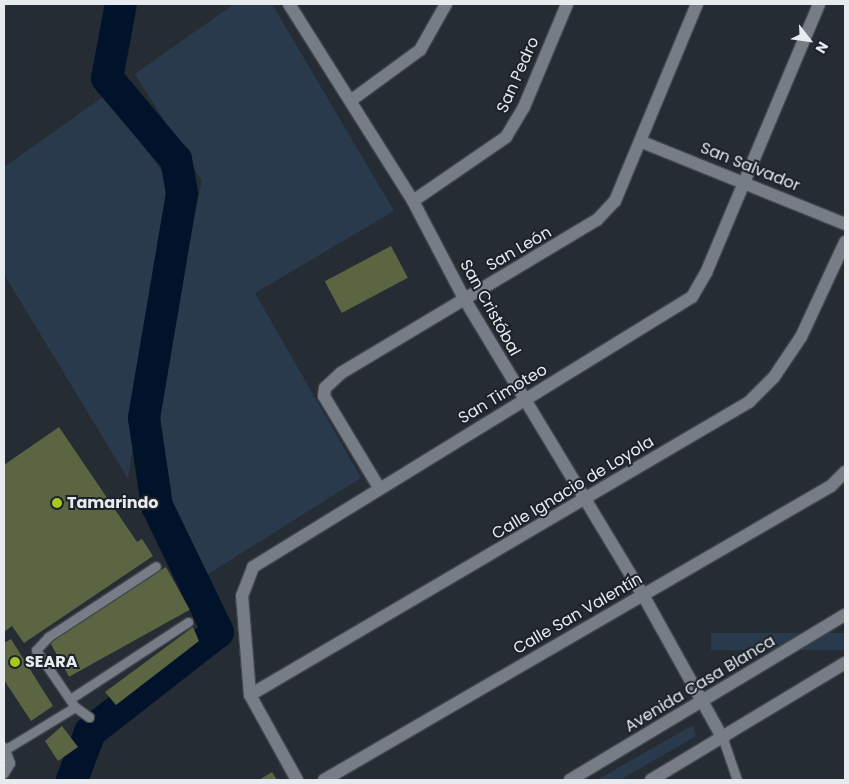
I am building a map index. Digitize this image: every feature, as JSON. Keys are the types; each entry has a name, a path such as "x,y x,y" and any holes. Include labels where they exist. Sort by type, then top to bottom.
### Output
{"street":[{"name":"San Cristóbal","path":"289,4 353,99 413,200 465,300 643,595 700,704 723,739"},
{"path":"353,99 420,50 446,4"},
{"name":"San Pedro","path":"413,200 506,137 524,107 566,4"},
{"name":"San León","path":"378,486 324,396 325,388 341,373 597,220 615,200 642,142 697,4"},
{"name":"San Timoteo","path":"298,780 250,695 242,596 252,567 378,486 524,400 692,297 746,182 820,4"},
{"name":"San Salvador","path":"642,142 746,182 845,224"},
{"name":"Calle Ignacio de Loyola","path":"250,695 749,402 774,377 801,337 845,242"},
{"name":"Calle San Valentín","path":"324,780 831,486 845,472"},
{"name":"Avenida Casa Blanca","path":"570,780 700,704 845,615"},
{"path":"651,780 723,739 845,663"}],"lane":[{"path":"89,718 73,703 36,657 38,645 156,566"},
{"path":"4,773 10,763 5,748 188,622"},
{"path":"723,739 737,780"}],"shaded area":[{"path":"234,4 272,4 394,211 255,293 361,478 205,576 171,512 155,404 202,181 135,74"},
{"path":"106,95 172,185 128,479 4,274 4,167"},
{"path":"711,633 845,633 845,650 711,650"},
{"path":"693,725 696,736 620,780 597,780"}],"building":[{"path":"391,246 408,278 342,313 325,281"},
{"name":"Tamarindo","path":"59,427 137,542 142,539 153,556 24,643 12,626 4,632 4,465"},
{"path":"166,567 190,610 69,677 45,634"},
{"path":"193,627 199,641 116,705 105,692"},
{"name":"SEARA","path":"11,639 53,706 31,721 4,680 4,643"},
{"path":"62,726 78,747 58,761 45,741"},
{"path":"272,772 277,780 259,780"}],"waterway":[{"path":"72,780 90,732 218,632 157,506 144,418 182,193 176,160 107,78 121,4"}],"place":[{"name":"Tamarindo","path":"57,503"},
{"name":"SEARA","path":"15,662"}]}
